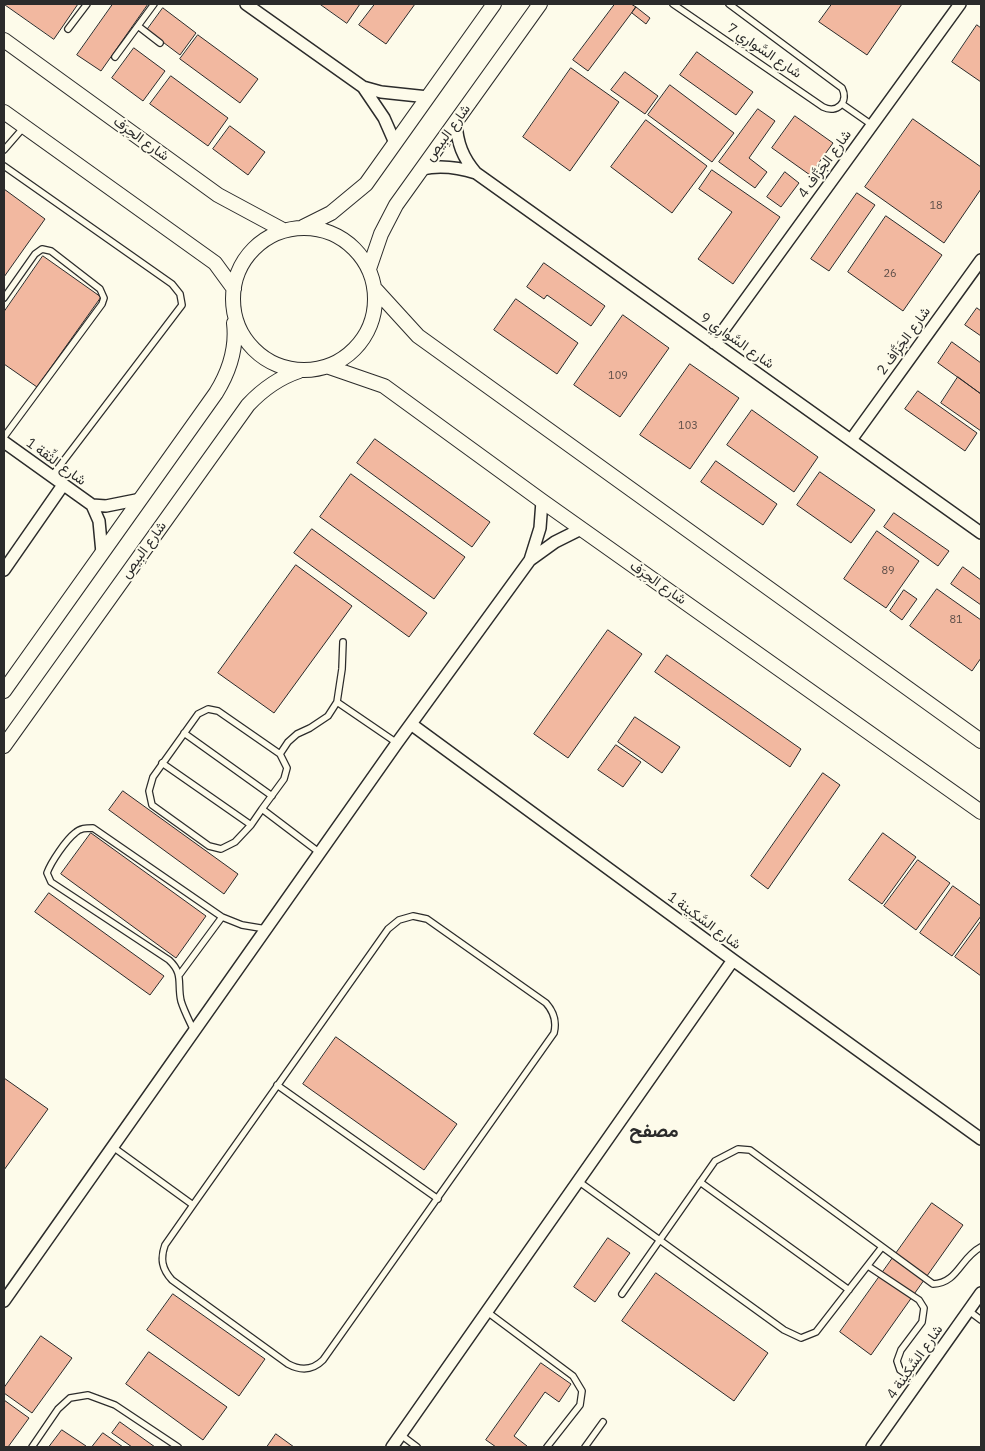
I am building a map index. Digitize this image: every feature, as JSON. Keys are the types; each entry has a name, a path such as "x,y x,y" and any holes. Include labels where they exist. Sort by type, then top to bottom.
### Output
{"street":[{"path":"246,4 363,87 381,92 428,97"},
{"path":"303,227 331,213 366,184 494,4"},
{"name":"شارع البِيص","path":"370,269 384,227 396,205 540,4"},
{"name":"شارع الجَزَّاف 4","path":"714,343 960,4"},
{"name":"شارع الحِرَف","path":"4,40 218,195 283,230"},
{"path":"363,87 384,118 395,143"},
{"path":"4,112 215,263 234,289"},
{"name":"شارع السَّوارِي 9","path":"456,122 456,134 461,150 476,173 981,533"},
{"name":"شارع السَّوارِي 9","path":"422,169 444,166 476,173"},
{"path":"4,691 223,382 232,356 235,328 232,302 238,269 250,252 265,239 283,230 303,227 324,230 342,239 358,252 370,269 376,290 375,315 366,337 350,355 329,367 314,371 299,371 277,366 257,354 242,336 234,315"},
{"name":"شارع الجَزَّاف 2","path":"850,440 981,260"},
{"path":"376,290 418,336 981,741"},
{"name":"شارع الحِرَف","path":"329,367 384,386 581,529 981,812"},
{"name":"شارع البِيص","path":"4,746 248,405 276,380 299,371"},
{"name":"شارع الثِّقة 1","path":"4,442 92,505 106,506 141,499"},
{"path":"4,570 63,485"},
{"path":"530,560 540,528 542,501"},
{"name":"شارع الثِّقة 1","path":"92,505 99,522 102,553"},
{"path":"4,1301 397,743 530,560 555,542 581,529"},
{"name":"شارع السَّكِينة 1","path":"411,724 981,1139"},
{"path":"392,1447 733,960"},
{"name":"شارع السَّكِينة 4","path":"872,1447 981,1294"}],"lane":[{"path":"68,29 87,4"},
{"path":"115,57 154,4"},
{"name":"شارع السَّوارِي 7","path":"673,4 823,107 831,110 842,104 844,96 842,88 729,4"},
{"path":"138,26 160,43"},
{"path":"842,104 872,125"},
{"path":"4,150 24,127"},
{"path":"4,166 172,284 180,294 182,305 52,476"},
{"path":"4,298 35,254 42,249 48,250 100,289 104,298 102,304 4,437"},
{"path":"280,754 288,742 297,734 328,716 337,702 342,669 343,642"},
{"path":"337,702 397,743"},
{"path":"208,709 218,711 280,754 287,768 284,779 251,825 235,842 221,849 209,846 152,805 149,790 153,777 198,714 208,709"},
{"path":"184,733 272,796"},
{"path":"162,763 251,825"},
{"path":"262,809 320,853"},
{"path":"194,1031 182,1003 180,974 169,960 51,882 47,873 51,863 74,833 84,828 94,828 222,917 242,925 266,929"},
{"path":"413,916 427,919 538,997 546,1003 554,1014 556,1027 554,1034 324,1360 319,1365 307,1369 288,1364 172,1280 167,1274 162,1260 162,1252 165,1245 277,1086 388,929 406,917 413,916"},
{"path":"180,974 222,917"},
{"path":"277,1086 438,1199"},
{"path":"113,1147 193,1205"},
{"path":"622,1294 715,1161 738,1149 750,1150 933,1284 943,1284 952,1278 965,1260 981,1247"},
{"path":"578,1181 784,1330 801,1338 816,1332 882,1247"},
{"path":"700,1182 849,1290"},
{"path":"868,1266 919,1300 924,1308 922,1322 901,1350 897,1361 900,1370 918,1383"},
{"path":"486,1311 573,1376 582,1391 580,1405 547,1447"},
{"path":"969,1311 981,1320"},
{"path":"32,1447 58,1408 70,1398 88,1394 115,1405 178,1447"},
{"path":"585,1447 603,1422"},
{"path":"401,1435 417,1447"}],"building":[{"path":"4,4 78,4 54,39"},
{"path":"113,4 148,4 101,71 77,55"},
{"path":"320,4 360,4 347,23"},
{"path":"375,4 415,4 386,44 359,25"},
{"path":"615,4 631,4 636,7 588,71 573,60"},
{"path":"832,4 902,4 867,55 819,22"},
{"path":"636,7 650,18 646,24 632,13"},
{"path":"163,8 196,33 180,55 147,30"},
{"path":"977,25 981,28 981,82 952,62"},
{"path":"198,35 258,79 240,103 180,59"},
{"path":"134,48 165,71 143,101 112,78"},
{"path":"697,52 753,92 736,115 680,75"},
{"path":"571,68 619,102 570,171 523,137"},
{"path":"625,72 658,96 645,114 611,90"},
{"path":"171,76 228,118 208,146 150,104"},
{"path":"670,85 734,133 712,162 648,115"},
{"path":"758,109 775,121 749,158 767,172 755,188 719,162"},
{"path":"795,116 833,143 810,175 772,148"},
{"path":"913,119 981,167 981,189 944,243 865,187"},
{"path":"646,120 707,166 672,213 611,167"},
{"path":"230,126 265,152 248,175 213,149"},
{"path":"712,170 780,217 733,284 698,259 732,212 699,189"},
{"path":"785,172 799,183 781,207 767,197"},
{"path":"4,189 45,219 4,277"},
{"path":"857,193 875,205 829,271 811,259"},
{"path":"886,216 942,255 903,311 848,272"},
{"path":"43,256 101,297 37,387 4,364 4,312"},
{"path":"544,263 605,306 591,326 547,295 544,299 527,287"},
{"path":"516,299 578,343 557,374 494,330"},
{"path":"977,308 981,311 981,336 965,325"},
{"path":"623,315 669,348 620,417 574,385"},
{"path":"952,342 981,363 981,394 938,363"},
{"path":"690,364 739,398 690,469 640,435"},
{"path":"958,377 981,394 981,431 941,403"},
{"path":"918,391 977,433 965,451 905,409"},
{"path":"752,410 818,457 794,492 727,445"},
{"path":"375,439 490,522 472,547 357,463"},
{"path":"716,461 777,504 763,525 701,482"},
{"path":"820,472 875,510 851,543 797,505"},
{"path":"351,474 465,557 434,599 320,517"},
{"path":"894,513 949,551 938,566 884,527"},
{"path":"312,529 427,613 409,637 294,553"},
{"path":"877,531 919,561 886,608 844,579"},
{"path":"296,565 352,606 274,713 218,673"},
{"path":"963,567 981,580 981,605 951,584"},
{"path":"937,589 981,620 981,658 972,671 910,626"},
{"path":"904,590 917,599 902,620 890,611"},
{"path":"608,630 642,654 568,758 534,734"},
{"path":"667,655 801,749 790,767 655,672"},
{"path":"635,717 680,747 662,773 618,742"},
{"path":"616,745 641,762 623,787 598,770"},
{"path":"823,773 840,785 768,889 751,876"},
{"path":"123,791 238,874 224,894 109,810"},
{"path":"91,833 206,916 176,958 61,874"},
{"path":"883,833 916,857 882,904 849,880"},
{"path":"918,860 950,883 916,930 884,906"},
{"path":"953,886 981,906 981,916 952,956 920,933"},
{"path":"49,893 164,976 150,995 35,912"},
{"path":"981,921 981,976 955,957"},
{"path":"336,1037 457,1124 424,1170 303,1084"},
{"path":"4,1078 48,1109 4,1170"},
{"path":"932,1203 963,1225 871,1355 840,1332"},
{"path":"608,1238 630,1253 595,1302 574,1287"},
{"path":"656,1273 768,1353 734,1401 622,1321"},
{"path":"173,1294 265,1359 239,1396 147,1330"},
{"path":"41,1336 72,1358 32,1413 4,1393 4,1388"},
{"path":"149,1352 227,1407 203,1440 126,1384"},
{"path":"541,1363 571,1384 559,1402 545,1392 514,1436 526,1447 496,1447 486,1440"},
{"path":"4,1400 29,1418 8,1447 4,1447"},
{"path":"120,1422 155,1447 132,1447 112,1433"},
{"path":"62,1430 86,1446 86,1447 49,1447"},
{"path":"103,1433 123,1447 92,1447"},
{"path":"276,1434 294,1447 267,1447"}],"district":[{"name":"مصفح","path":"654,1132"}]}
